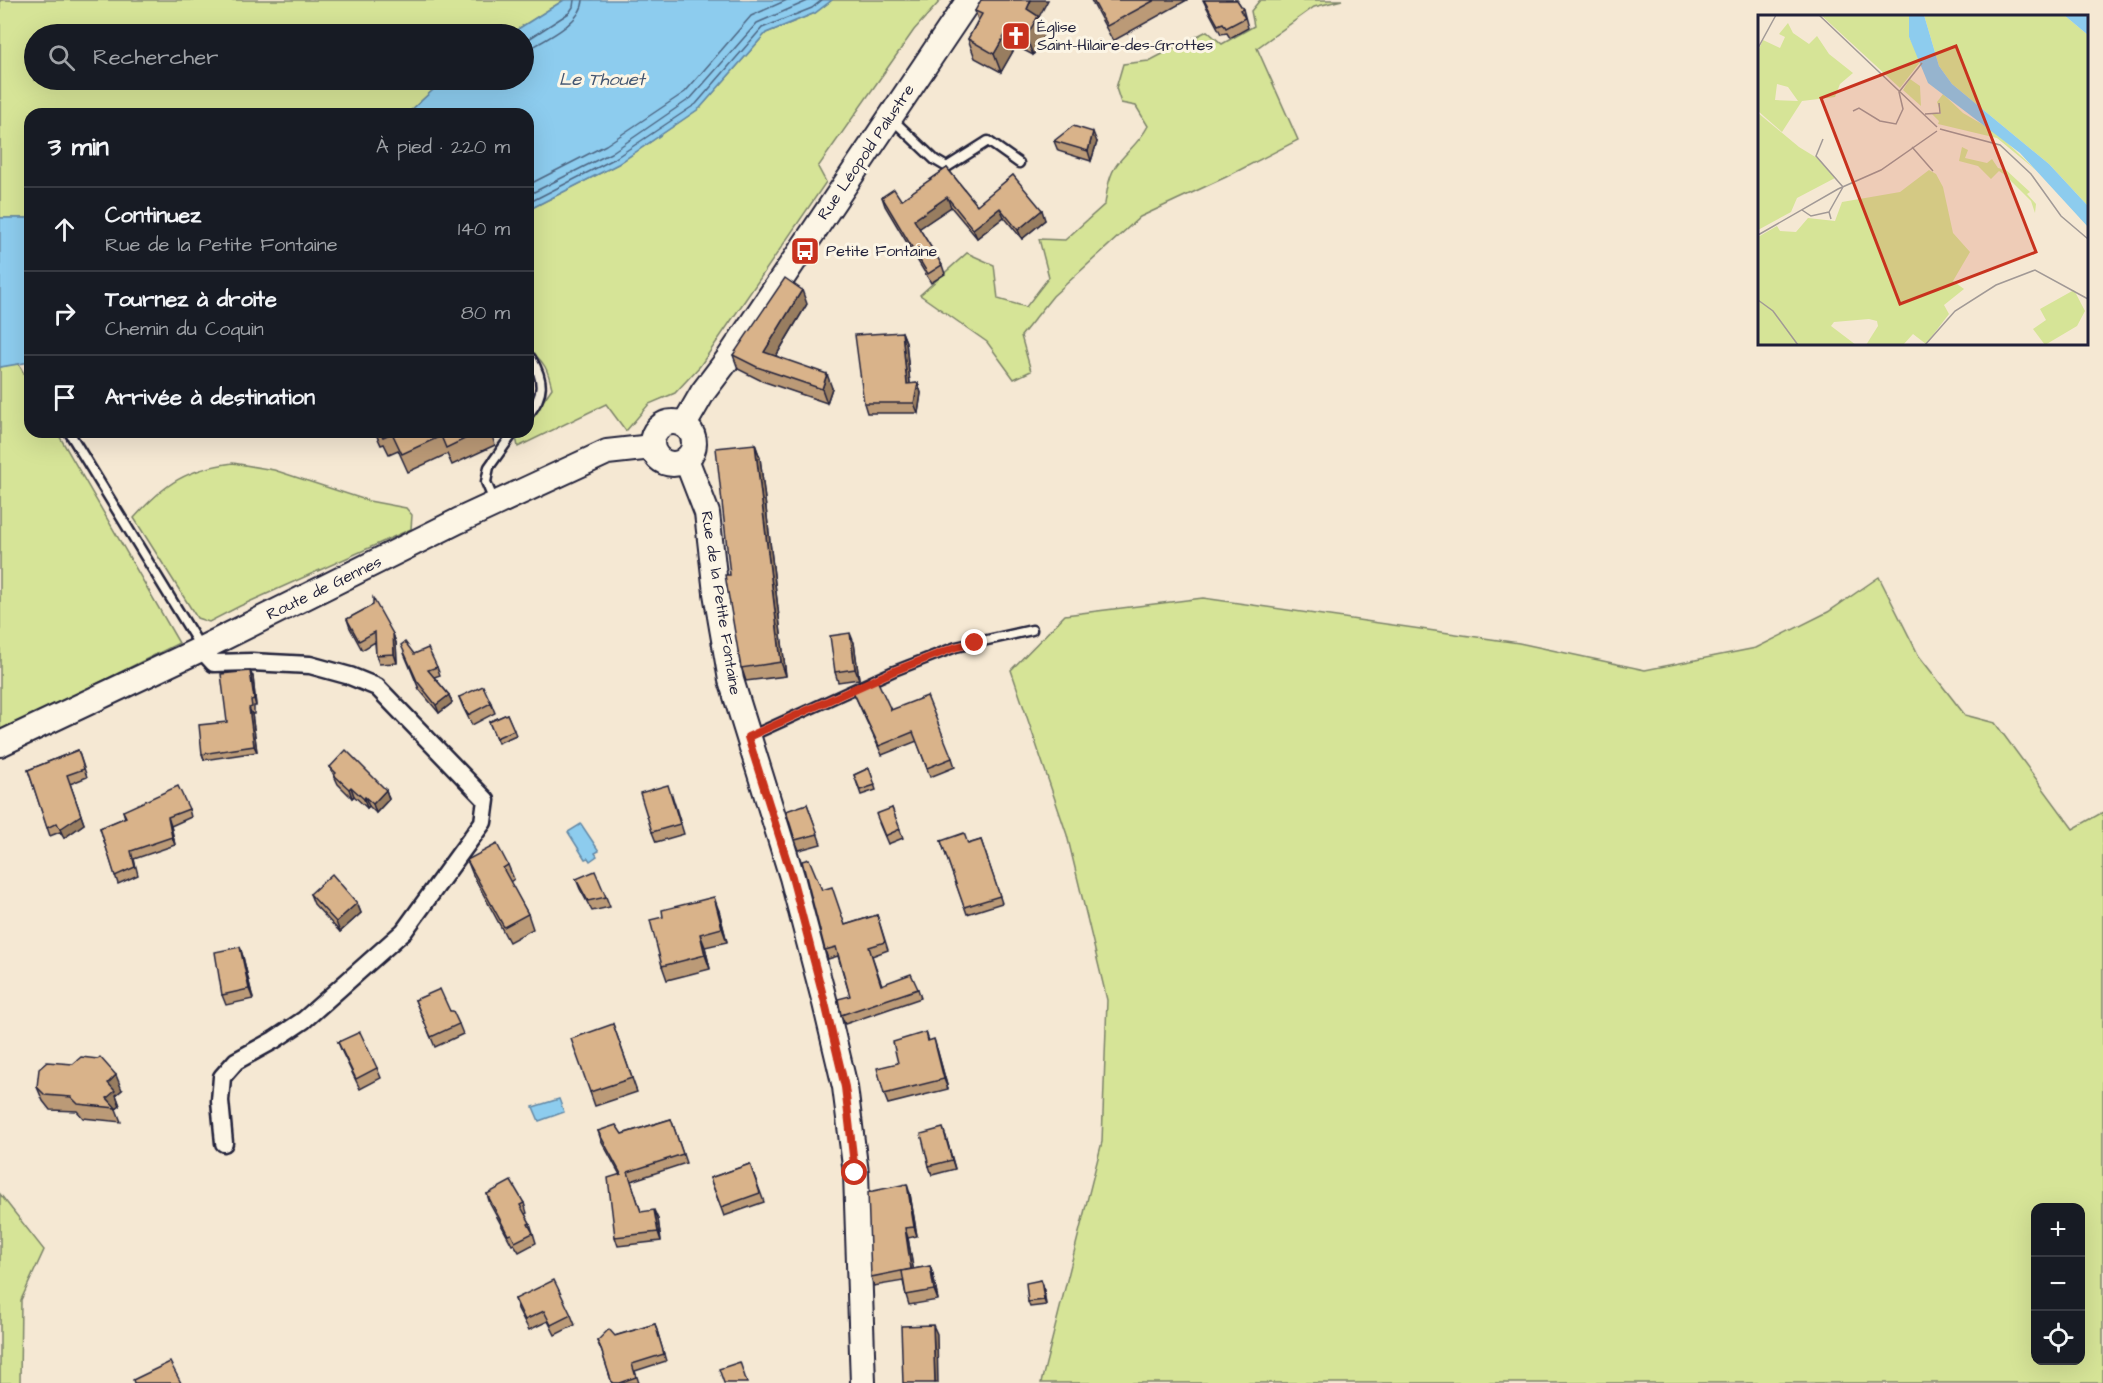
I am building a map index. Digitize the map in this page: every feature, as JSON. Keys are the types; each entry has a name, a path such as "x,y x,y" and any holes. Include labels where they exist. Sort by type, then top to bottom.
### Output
{"main road":[{"name":"Rue Léopold Palustre","path":"684,425 703,392 728,359 969,0"},
{"path":"671,422 684,425 689,429 694,442 691,454 686,459 673,464 666,463 655,454 652,447 654,433 664,424 671,422"},
{"name":"Route de Gennes","path":"0,744 607,452 652,447"},
{"name":"Rue de la Petite Fontaine","path":"686,459 707,513 716,593 730,680 792,877 845,1087 855,1173 863,1383"}],"street":[{"path":"201,649 214,663 310,665 350,676 377,687 486,800 483,822 404,931 304,1020 236,1061 222,1077 220,1101 224,1143"}],"lane":[{"path":"889,117 935,160 947,167 988,141 1019,163"},
{"path":"534,363 540,374 541,393 534,405"},
{"path":"73,438 201,649"},
{"path":"496,504 486,482 489,468 510,438"},
{"path":"748,737 894,671 956,647 1032,630"}],"green space":[{"path":"0,0 564,0 526,24 24,24 24,90 433,90 414,108 24,108 24,218 0,218"},
{"path":"832,0 941,0 914,30 818,167 826,182 700,366 675,393 649,404 626,431 606,404 518,447 516,438 534,438 534,414 552,388 545,366 534,355 534,207 618,164 700,108 766,33 815,13"},
{"path":"1260,0 1342,0 1314,7 1257,48 1298,140 1140,217 1053,296 1021,336 1031,371 1014,379 987,342 920,295 967,253 994,265 998,299 1026,307 1049,277 1039,239 1065,240 1105,204 1112,172 1148,126 1136,106 1121,103 1116,88 1123,64 1149,61 1207,31 1222,44 1254,26 1251,11"},
{"path":"18,363 24,374 24,438 60,438 179,643 0,732 0,367"},
{"path":"233,463 274,470 369,501 406,508 412,515 411,529 209,622 197,618 134,518 156,495 178,480 202,469"},
{"path":"1879,577 1919,656 1965,715 1995,723 2073,829 2103,812 2103,1383 1041,1383 1102,1142 1107,1000 1067,835 1011,670 1065,615 1203,598 1519,643 1645,670 1756,648 1828,612"},
{"path":"0,1194 44,1250 21,1300 20,1383 0,1383"}],"water":[{"name":"Le Thouet","path":"564,0 832,0 815,13 766,33 700,108 618,164 534,207 534,108 414,108 433,90 534,90 534,24 526,24"},
{"path":"0,218 24,218 24,363 0,367"},
{"path":"581,824 599,851 595,853 597,856 590,861 588,858 585,859 568,832"},
{"path":"559,1099 564,1112 539,1121 533,1107"}],"building":[{"path":"981,0 1031,0 1027,9 1038,16 1026,37 1009,28 994,54 968,39 982,14 975,11"},
{"path":"1093,0 1155,0 1107,26"},
{"path":"1204,0 1237,0 1243,9 1240,10 1245,18 1226,28 1223,23 1218,25"},
{"path":"1073,126 1093,132 1088,151 1054,141"},
{"path":"947,168 977,205 1013,175 1042,210 1018,230 1000,208 973,229 947,197 914,220 942,265 928,274 882,197 894,189 901,200"},
{"path":"785,278 802,290 764,352 827,374 822,389 757,367 733,355"},
{"path":"902,332 907,384 918,383 914,403 864,403 855,335"},
{"path":"394,438 437,438 402,454"},
{"path":"442,438 467,438 446,448"},
{"path":"755,444 781,662 741,668 725,575 730,575 716,448"},
{"path":"373,598 393,634 394,654 376,655 375,632 359,641 347,619 373,605"},
{"path":"850,633 855,669 835,672 830,636"},
{"path":"405,642 414,654 428,648 437,667 428,670 449,695 436,705 417,681 401,645"},
{"path":"250,671 254,699 251,700 252,707 249,708 254,746 202,754 199,725 227,722 221,674"},
{"path":"867,679 877,680 891,710 927,696 952,758 927,768 913,732 879,746 851,687"},
{"path":"483,686 491,703 468,715 459,697"},
{"path":"507,714 514,730 496,738 489,722"},
{"path":"78,750 84,769 67,775 81,815 60,829 57,823 47,828 28,770"},
{"path":"346,750 386,790 373,804 351,787 349,789 334,775 336,773 330,767"},
{"path":"869,768 875,785 860,790 854,775"},
{"path":"668,785 680,824 652,832 640,793"},
{"path":"178,786 189,809 168,817 172,837 131,851 135,867 115,876 100,828 126,817 123,811"},
{"path":"807,804 818,834 795,840 786,811"},
{"path":"892,808 900,829 885,836 876,814"},
{"path":"964,833 968,844 981,840 1000,896 964,907 941,841"},
{"path":"497,844 508,865 503,868 528,914 504,927 467,860"},
{"path":"809,859 822,890 832,887 845,925 877,915 885,942 869,947 881,985 911,974 918,989 841,1015 838,999 850,996 836,947 825,950 802,861"},
{"path":"595,871 606,897 588,901 576,879"},
{"path":"332,874 357,903 336,922 310,894"},
{"path":"714,897 722,928 700,934 705,955 662,966 650,920 663,917 662,910"},
{"path":"240,947 249,989 222,995 215,952"},
{"path":"440,989 459,1024 431,1037 415,1000"},
{"path":"613,1024 632,1078 590,1092 571,1039"},
{"path":"360,1032 377,1068 356,1079 338,1042"},
{"path":"926,1032 928,1041 934,1039 944,1079 884,1094 877,1068 898,1063 893,1042"},
{"path":"81,1057 98,1059 100,1057 116,1075 108,1083 115,1091 107,1098 116,1108 78,1104 71,1097 45,1095 37,1087 39,1069 47,1062 73,1064"},
{"path":"671,1119 683,1154 628,1172 641,1212 654,1210 658,1232 615,1237 608,1178 621,1174 598,1131 616,1125 622,1134"},
{"path":"943,1128 952,1160 929,1166 921,1134"},
{"path":"750,1164 760,1193 721,1207 710,1178"},
{"path":"511,1181 524,1203 520,1205 533,1233 515,1242 511,1234 508,1235 487,1194"},
{"path":"907,1184 914,1227 905,1228 911,1269 871,1277 868,1192"},
{"path":"930,1266 934,1290 906,1295 902,1271"},
{"path":"554,1280 571,1315 551,1325 544,1311 525,1320 515,1299"},
{"path":"1041,1280 1044,1300 1028,1302 1026,1283"},
{"path":"655,1324 664,1354 632,1364 636,1377 612,1383 597,1341 609,1329 615,1336"},
{"path":"933,1325 935,1383 903,1383 901,1326"},
{"path":"170,1362 181,1383 134,1383 133,1380"},
{"path":"740,1362 747,1383 724,1383 719,1369"}],"place":[{"name":"Église Saint-Hilaire-des-Grottes","path":"1016,36"},
{"name":"Petite Fontaine","path":"805,251"}],"route":[{"path":"855,1173 845,1087 825,1003 792,877 748,737 894,671 956,647 975,643"}]}
